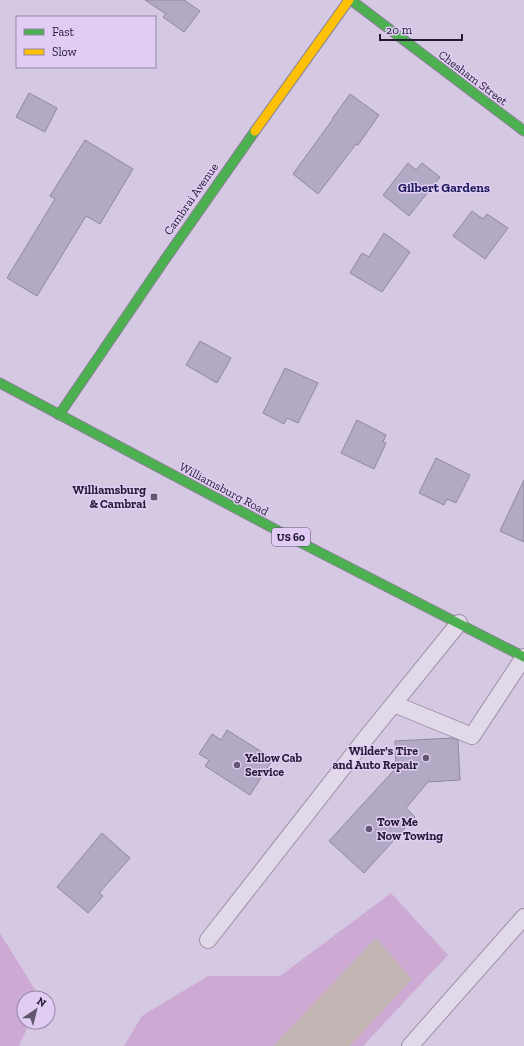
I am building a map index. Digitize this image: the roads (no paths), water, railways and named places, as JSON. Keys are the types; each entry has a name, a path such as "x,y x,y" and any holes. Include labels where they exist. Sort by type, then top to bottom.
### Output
{"street":[{"name":"Chesham Street","path":"350,0 524,131"},
{"name":"Cambrai Avenue","path":"59,415 148,281 281,92 350,0"},
{"name":"Williamsburg Road","path":"0,383 292,538 524,657"}],"lane":[{"path":"208,940 459,623"},
{"path":"394,704 472,736 524,657"},
{"path":"410,1046 524,917"}],"place":[{"name":"Williamsburg & Cambrai","path":"154,497"},
{"name":"Wilder's Tire and Auto Repair","path":"426,758"},
{"name":"Yellow Cab Service","path":"237,765"},
{"name":"Tow Me Now Towing","path":"369,829"}],"district":[{"name":"Gilbert Gardens","path":"444,187"}]}
